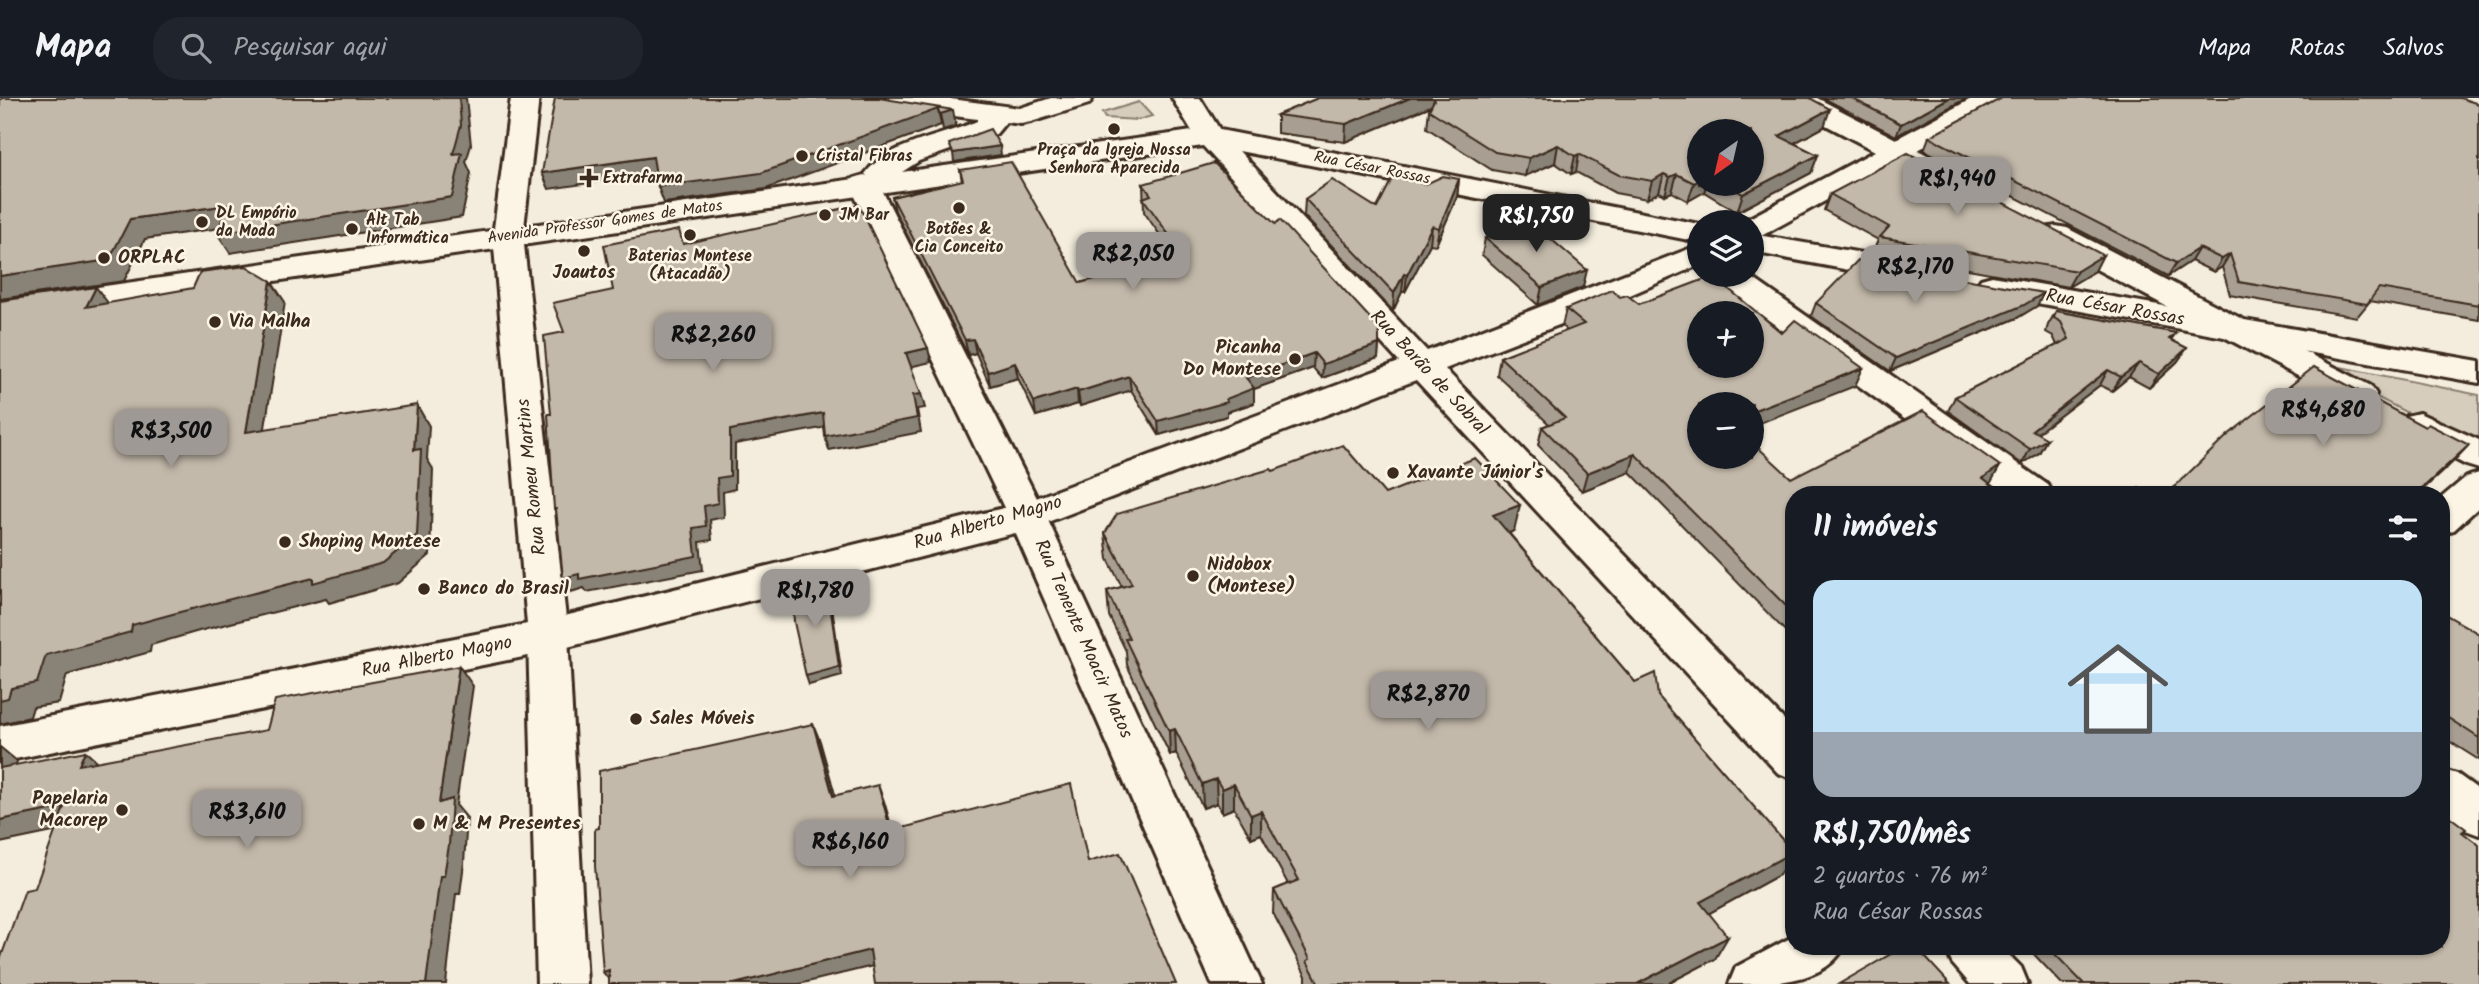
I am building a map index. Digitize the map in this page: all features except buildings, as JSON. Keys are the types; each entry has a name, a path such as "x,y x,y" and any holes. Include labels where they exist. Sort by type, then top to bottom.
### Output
{"main road":[{"name":"Rua Romeu Martins","path":"526,98 508,236 548,636 562,984"},
{"path":"877,98 1021,116 1079,98"},
{"name":"Rua Barão de Sobral","path":"1186,98 1210,137 1421,366 1785,750"},
{"path":"1796,98 1981,195"},
{"path":"1764,222 1993,98"},
{"path":"864,184 909,155 986,128 992,123 988,112"},
{"name":"Avenida Professor Gomes de Matos","path":"0,311 864,184 1210,137"},
{"name":"Rua César Rossas","path":"1210,137 1687,247"},
{"name":"Rua Tenente Moacir Matos","path":"864,184 1027,516 1237,984"},
{"path":"2029,221 2479,456"},
{"name":"Rua César Rossas","path":"1764,245 2479,372"},
{"name":"Rua Alberto Magno","path":"0,744 548,636 1027,516 1565,311 1687,255"},
{"path":"1744,287 2022,486"},
{"path":"2450,512 2479,486"},
{"path":"2450,794 2479,815"},
{"path":"1754,984 1806,955"},
{"path":"1976,955 2003,984"}],"shaded area":[{"path":"1139,102 1152,116 1138,120 1105,118 1102,113"},
{"path":"2306,360 2479,395 2479,449 2478,450"}],"place":[{"name":"Praça da Igreja Nossa Senhora Aparecida","path":"1114,129"},
{"name":"Cristal Fibras","path":"802,156"},
{"name":"Extrafarma","path":"589,178"},
{"name":"Botões & Cia Conceito","path":"959,208"},
{"name":"JM Bar","path":"825,215"},
{"name":"DL Empório da Moda","path":"202,222"},
{"name":"Alt Tab Informática","path":"352,229"},
{"name":"Baterias Montese (Atacadão)","path":"690,235"},
{"name":"Joautos","path":"584,251"},
{"name":"ORPLAC","path":"104,258"},
{"name":"Via Malha","path":"215,322"},
{"name":"Picanha Do Montese","path":"1295,359"},
{"name":"Xavante Júnior's","path":"1393,473"},
{"name":"Shoping Montese","path":"285,542"},
{"name":"Nidobox (Montese)","path":"1193,576"},
{"name":"Banco do Brasil","path":"424,589"},
{"name":"Sales Móveis","path":"636,719"},
{"name":"Papelaria Macorep","path":"122,810"},
{"name":"M & M Presentes","path":"419,824"}]}
